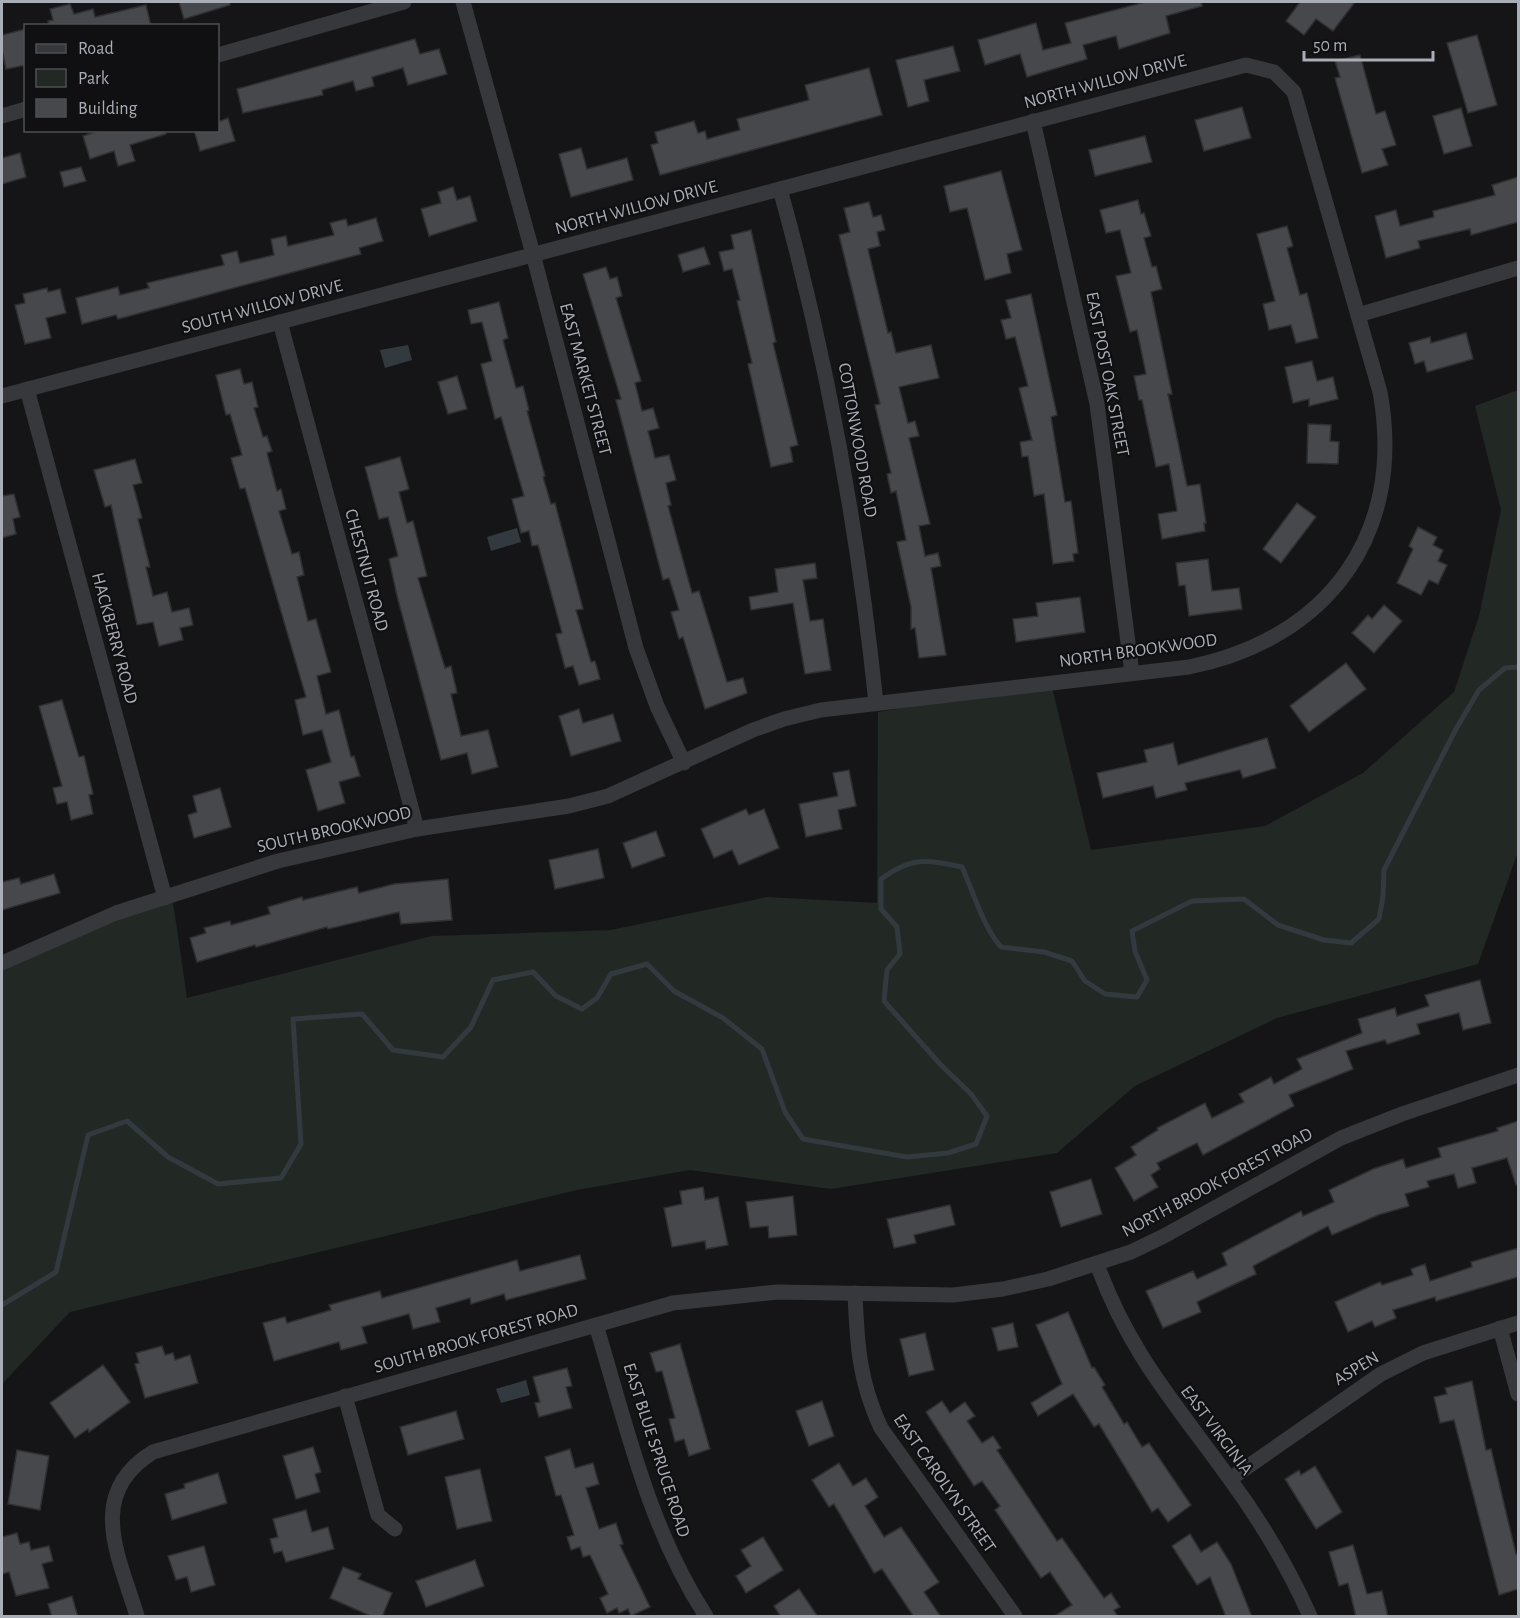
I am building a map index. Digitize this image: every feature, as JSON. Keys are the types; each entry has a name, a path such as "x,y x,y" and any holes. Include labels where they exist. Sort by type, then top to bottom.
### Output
{"street":[{"path":"219,55 404,2"},
{"name":"EAST MARKET STREET","path":"464,2 533,254 636,648 657,706 684,763"},
{"name":"NORTH WILLOW DRIVE","path":"533,254 1236,66 1257,66 1274,72 1294,92 1358,315"},
{"path":"2,116 24,110"},
{"name":"EAST POST OAK STREET","path":"1033,121 1097,404 1132,673"},
{"name":"COTTONWOOD ROAD","path":"780,189 814,316 841,444 861,574 876,704"},
{"name":"SOUTH WILLOW DRIVE","path":"2,396 533,254"},
{"path":"1358,315 1518,268"},
{"name":"NORTH BROOKWOOD","path":"684,763 784,719 821,710 1215,661 1250,650 1274,637 1316,605 1345,574 1361,551 1382,492 1386,435 1380,392 1358,315"},
{"name":"CHESTNUT ROAD","path":"280,322 417,829"},
{"name":"HACKBERRY ROAD","path":"27,389 165,898"},
{"name":"SOUTH BROOKWOOD","path":"2,963 69,932 282,860 417,829 569,806 627,789 684,763"},
{"name":"NORTH BROOK FOREST ROAD","path":"855,1293 952,1295 993,1291 1096,1264 1164,1236 1341,1138 1402,1114 1518,1075"},
{"name":"EAST VIRGINIA","path":"1096,1264 1116,1313 1151,1373 1230,1479 1270,1542 1310,1617"},
{"name":"SOUTH BROOK FOREST ROAD","path":"136,1617 112,1531 111,1508 123,1478 138,1461 153,1452 596,1325 695,1299 777,1292 855,1293"},
{"name":"EAST CAROLYN STREET","path":"855,1293 857,1354 861,1376 881,1428 1015,1617"},
{"name":"ASPEN","path":"1230,1479 1380,1374 1423,1353 1518,1323"},
{"name":"EAST BLUE SPRUCE ROAD","path":"596,1325 654,1513 672,1555 706,1617"},
{"path":"1500,1328 1518,1394"},
{"path":"345,1396 378,1515 395,1529"}],"green space":[{"path":"1518,390 1518,852 1478,964 1277,1018 1135,1086 1057,1153 831,1189 690,1170 577,1190 70,1312 2,1384 2,962 172,895 187,998 432,936 611,930 767,897 877,903 878,712 1051,683 1091,850 1265,826 1363,773 1454,692 1479,616 1501,510 1475,406"}],"shaded area":[{"path":"408,345 412,360 385,368 380,350"},
{"path":"517,528 521,542 491,551 487,537"},
{"path":"526,1380 530,1395 501,1403 496,1389"}],"building":[{"path":"179,2 230,2 230,5 184,19"},
{"path":"1145,2 1201,2 1202,6 1166,16 1170,33 1119,49 1116,36 1083,45 1087,59 1027,77 1020,54 985,65 978,40 1036,23 1043,50 1071,43 1065,23"},
{"path":"1300,2 1355,2 1333,31 1316,19 1304,35 1286,21"},
{"path":"70,4 74,14 93,9 95,17 146,5 151,24 49,24 48,21 53,20 50,9"},
{"path":"24,30 24,65 6,69 2,35"},
{"path":"1477,35 1497,105 1468,113 1447,43"},
{"path":"415,39 420,54 439,49 447,74 408,85 403,68 372,77 374,86 356,91 353,81 322,90 323,95 243,113 237,89"},
{"path":"953,46 960,71 924,80 929,101 908,107 896,60"},
{"path":"1360,55 1376,114 1385,111 1396,145 1382,149 1388,165 1362,173 1335,78 1340,77 1335,61"},
{"path":"869,68 882,115 660,175 651,145 658,143 655,132 694,121 698,133 705,131 707,139 740,130 737,119 809,100 805,85"},
{"path":"1242,107 1251,138 1204,151 1195,120"},
{"path":"1461,108 1472,146 1444,154 1433,116"},
{"path":"228,118 235,141 200,151 195,132 219,132 219,122"},
{"path":"95,132 166,132 166,134 130,145 135,161 118,166 114,151 90,159 83,136"},
{"path":"1145,136 1152,162 1095,176 1089,150"},
{"path":"581,148 587,169 627,158 633,180 571,197 559,154"},
{"path":"20,153 26,177 2,184 2,158"},
{"path":"81,167 86,181 64,187 60,172"},
{"path":"1001,171 1022,250 1007,254 1011,273 985,280 967,208 950,212 944,186"},
{"path":"1518,177 1518,222 1471,235 1470,229 1418,241 1420,248 1386,258 1375,216 1396,210 1400,226 1434,217 1433,211 1495,195 1492,185"},
{"path":"453,187 457,200 470,196 477,221 429,236 421,209 441,203 438,192"},
{"path":"1138,200 1141,214 1144,213 1151,236 1144,238 1152,267 1156,266 1162,289 1151,292 1172,394 1168,394 1187,486 1200,484 1206,523 1204,523 1205,531 1162,539 1158,514 1177,511 1169,464 1156,467 1142,400 1139,400 1134,376 1146,374 1137,330 1130,332 1116,276 1131,273 1120,230 1106,233 1100,210"},
{"path":"869,202 873,217 881,215 885,230 877,232 880,246 868,249 888,333 891,332 896,353 931,345 939,378 899,387 908,423 915,421 919,436 909,438 930,524 919,526 925,556 938,553 941,566 931,568 946,655 919,658 915,628 911,629 911,607 897,542 906,540 896,491 891,493 887,474 891,473 875,405 880,404 839,235 850,232 844,208"},
{"path":"376,218 383,241 359,248 361,254 118,319 116,315 82,324 76,298 118,287 120,295 149,288 147,283 224,265 221,255 237,251 240,263 274,255 271,239 286,236 288,246 334,235 330,223 346,219 348,226"},
{"path":"1287,226 1293,246 1287,248 1300,295 1307,293 1318,338 1296,343 1291,325 1269,330 1263,304 1275,301 1257,234"},
{"path":"751,230 776,342 773,343 798,445 790,447 793,462 771,467 748,364 752,363 737,301 740,300 732,269 724,271 719,252 734,249 731,235"},
{"path":"704,247 710,264 683,272 678,255"},
{"path":"606,267 610,279 617,277 622,296 616,298 641,381 635,383 642,411 653,408 659,428 648,431 655,458 669,455 676,480 666,483 671,505 668,506 692,593 699,591 727,682 743,678 747,693 705,709 683,637 679,639 671,612 679,610 669,578 663,580 616,400 621,399 583,274"},
{"path":"47,288 48,292 60,289 66,313 46,318 51,338 25,344 15,305 25,303 23,294"},
{"path":"1031,294 1057,415 1051,417 1065,502 1071,501 1078,553 1073,554 1074,561 1053,564 1044,494 1034,496 1028,456 1022,457 1020,442 1032,440 1019,388 1028,386 1015,337 1006,339 1001,320 1011,318 1006,300"},
{"path":"499,302 508,338 503,340 516,388 523,386 529,410 527,411 545,476 543,477 551,504 555,503 583,609 576,610 591,662 595,661 600,679 579,685 573,666 565,668 556,634 562,633 538,545 532,546 529,531 521,533 512,499 524,496 501,417 495,419 481,364 492,361 482,322 471,324 468,310"},
{"path":"1466,333 1473,359 1427,372 1424,361 1415,364 1409,343 1430,337 1431,343"},
{"path":"1312,361 1317,381 1333,377 1338,399 1309,406 1309,399 1293,403 1285,367"},
{"path":"240,369 244,384 252,382 258,407 254,408 263,437 267,436 272,451 267,453 277,491 281,489 286,509 279,511 292,554 299,552 304,575 297,577 308,621 316,619 331,672 317,676 326,714 339,710 351,757 354,756 360,776 339,782 345,803 318,811 306,770 331,762 322,730 303,735 295,700 306,697 245,488 240,489 231,458 242,455 230,414 226,415 216,375"},
{"path":"457,376 467,409 448,414 438,382"},
{"path":"1308,424 1331,425 1330,441 1339,442 1338,464 1307,463"},
{"path":"400,457 409,489 399,492 407,523 413,521 427,576 418,578 445,668 451,666 457,693 451,694 461,736 488,730 498,767 472,774 467,753 441,760 397,596 389,559 398,556 388,517 379,519 365,467"},
{"path":"135,459 142,483 133,485 142,518 138,519 150,567 146,567 153,596 167,592 172,612 189,608 193,625 180,628 183,640 159,646 153,622 137,625 111,505 105,507 94,470"},
{"path":"14,494 20,517 13,519 16,534 2,538 2,496"},
{"path":"1297,503 1316,517 1281,563 1263,549"},
{"path":"1418,527 1437,537 1433,545 1443,550 1438,561 1447,565 1438,584 1429,580 1421,595 1397,583 1413,549 1409,546"},
{"path":"1208,559 1212,591 1239,588 1242,609 1189,616 1185,585 1179,586 1176,563"},
{"path":"815,563 817,578 803,580 810,621 823,619 831,670 805,674 793,603 751,610 749,597 778,592 775,569"},
{"path":"1080,597 1085,632 1016,642 1013,619 1038,616 1036,603"},
{"path":"1384,605 1402,621 1374,653 1352,633 1368,615 1372,619"},
{"path":"1346,663 1366,689 1309,732 1290,706"},
{"path":"62,700 79,757 84,756 93,794 89,795 93,814 71,820 67,802 57,804 53,788 62,786 39,706"},
{"path":"579,709 583,723 613,714 621,741 571,756 559,716"},
{"path":"1267,738 1276,768 1243,778 1240,770 1185,783 1187,790 1156,798 1153,786 1103,798 1097,773 1147,762 1144,750 1173,743 1178,765"},
{"path":"849,770 856,806 838,810 842,829 806,837 799,804 838,796 833,773"},
{"path":"220,788 231,827 194,838 188,815 197,812 193,796"},
{"path":"746,809 749,815 764,809 779,848 739,865 732,850 714,858 701,829"},
{"path":"656,831 665,856 632,868 623,843"},
{"path":"598,849 604,878 555,889 549,860"},
{"path":"54,874 60,893 2,910 2,882 19,878 21,884"},
{"path":"448,879 452,920 401,924 399,912 328,929 327,927 197,962 190,938 206,933 204,928 230,921 231,925 270,914 268,907 302,897 303,900 357,887 359,893 394,884"},
{"path":"1480,980 1491,1023 1463,1030 1459,1013 1417,1024 1420,1034 1387,1044 1385,1040 1346,1051 1353,1069 1289,1095 1294,1106 1203,1155 1197,1143 1157,1163 1160,1169 1151,1175 1158,1187 1134,1201 1115,1168 1136,1155 1131,1147 1158,1130 1157,1128 1205,1103 1212,1118 1244,1102 1239,1094 1271,1077 1274,1084 1302,1069 1297,1059 1362,1033 1358,1019 1395,1008 1397,1016 1429,1006 1425,995"},
{"path":"1518,1121 1518,1185 1516,1185 1507,1158 1472,1168 1476,1183 1458,1188 1454,1174 1427,1181 1429,1187 1405,1194 1409,1206 1378,1215 1332,1235 1328,1226 1253,1266 1256,1274 1197,1302 1201,1312 1163,1328 1146,1291 1193,1271 1197,1279 1227,1265 1222,1253 1301,1211 1303,1216 1334,1202 1329,1190 1373,1169 1403,1159 1406,1168 1441,1157 1438,1148 1498,1131 1497,1128"},
{"path":"1091,1179 1102,1214 1061,1227 1050,1192"},
{"path":"703,1187 705,1200 718,1197 728,1245 706,1249 705,1241 672,1247 664,1208 682,1204 680,1191"},
{"path":"793,1196 797,1235 769,1238 768,1226 750,1228 746,1202"},
{"path":"950,1205 955,1225 914,1235 916,1243 894,1248 887,1219"},
{"path":"1518,1248 1518,1277 1436,1301 1435,1297 1393,1310 1396,1318 1375,1327 1372,1321 1348,1332 1335,1302 1380,1282 1382,1285 1413,1275 1411,1269 1425,1264 1430,1281 1472,1267 1471,1262"},
{"path":"580,1255 586,1279 506,1300 504,1294 471,1304 470,1298 436,1308 440,1322 413,1329 409,1314 362,1327 367,1343 341,1350 339,1342 274,1361 263,1323 285,1317 287,1323 331,1310 329,1305 380,1291 382,1298 517,1260 520,1271"},
{"path":"1068,1312 1092,1368 1094,1367 1105,1385 1102,1387 1124,1424 1127,1422 1142,1447 1149,1443 1191,1505 1168,1522 1158,1508 1152,1512 1099,1424 1094,1427 1073,1394 1038,1416 1031,1403 1062,1384 1036,1325"},
{"path":"1013,1323 1018,1347 998,1351 992,1328"},
{"path":"925,1333 934,1370 909,1376 900,1339"},
{"path":"680,1344 710,1449 689,1456 684,1439 675,1442 669,1419 675,1418 662,1371 656,1372 650,1353"},
{"path":"162,1346 165,1355 173,1353 175,1360 190,1355 198,1383 145,1398 135,1364 139,1363 136,1353"},
{"path":"103,1365 130,1402 89,1432 88,1429 75,1438 50,1403"},
{"path":"567,1368 572,1386 566,1387 572,1408 539,1417 535,1403 540,1402 533,1377"},
{"path":"1472,1381 1486,1450 1491,1449 1516,1554 1518,1554 1518,1589 1499,1595 1454,1420 1440,1423 1434,1397 1447,1394 1445,1388"},
{"path":"822,1401 834,1436 809,1446 796,1411"},
{"path":"942,1401 950,1413 965,1402 975,1416 967,1421 982,1443 993,1436 1001,1448 997,1450 1057,1541 1062,1538 1104,1598 1111,1593 1120,1607 1114,1610 1118,1617 1053,1617 1072,1605 1050,1572 1041,1578 995,1510 1000,1506 982,1481 974,1486 926,1412"},
{"path":"456,1411 464,1439 408,1455 400,1427"},
{"path":"313,1447 321,1472 315,1474 320,1492 296,1499 283,1456"},
{"path":"570,1449 575,1468 593,1463 599,1484 586,1488 599,1529 616,1523 623,1544 620,1545 650,1607 631,1616 628,1609 619,1613 617,1608 607,1613 600,1598 608,1594 590,1555 583,1557 580,1547 571,1550 567,1537 574,1535 561,1495 556,1496 545,1457"},
{"path":"17,1450 49,1456 40,1510 8,1504"},
{"path":"839,1463 853,1486 866,1478 878,1497 865,1506 884,1537 901,1527 939,1582 924,1592 941,1617 914,1617 882,1569 874,1573 834,1504 829,1507 812,1480"},
{"path":"1315,1466 1342,1512 1316,1529 1285,1479 1299,1470 1301,1475"},
{"path":"480,1469 492,1521 457,1529 445,1477"},
{"path":"218,1473 227,1503 172,1520 165,1494 185,1488 184,1484"},
{"path":"306,1510 312,1532 328,1527 334,1549 286,1562 282,1551 274,1553 270,1539 278,1537 273,1519"},
{"path":"17,1533 20,1544 29,1542 31,1550 49,1546 53,1561 42,1564 49,1588 16,1596 9,1572 2,1574 2,1537"},
{"path":"1190,1534 1201,1552 1217,1542 1231,1564 1252,1617 1226,1617 1210,1577 1197,1585 1172,1546"},
{"path":"763,1537 783,1570 746,1593 736,1576 751,1566 741,1550"},
{"path":"1353,1545 1367,1594 1382,1591 1388,1617 1356,1617 1348,1583 1339,1586 1329,1552"},
{"path":"204,1546 215,1585 191,1592 187,1577 176,1580 168,1556"},
{"path":"475,1560 484,1586 426,1607 416,1581"},
{"path":"343,1567 361,1574 358,1579 392,1593 382,1617 373,1617 330,1598"},
{"path":"799,1589 818,1617 781,1617 774,1606"},
{"path":"72,1596 78,1617 52,1617 48,1604"}],"waterway":[{"path":"2,1305 56,1272 88,1135 127,1121 168,1157 218,1184 281,1178 301,1144 293,1019 362,1014 393,1050 443,1057 471,1027 493,980 533,972 556,996 582,1009 597,998 611,974 647,964 674,991 723,1018 762,1049 785,1112 803,1139 907,1157 948,1153 976,1144 987,1116 971,1094 940,1064 884,1001 887,970 900,954 897,927 881,909 881,879 910,863 928,861 962,867 983,919 1001,947 1044,952 1072,961 1085,981 1105,994 1137,997 1147,980 1135,951 1132,931 1192,901 1244,899 1278,925 1324,940 1351,943 1379,919 1384,870 1456,729 1479,690 1505,668 1518,667"}]}
